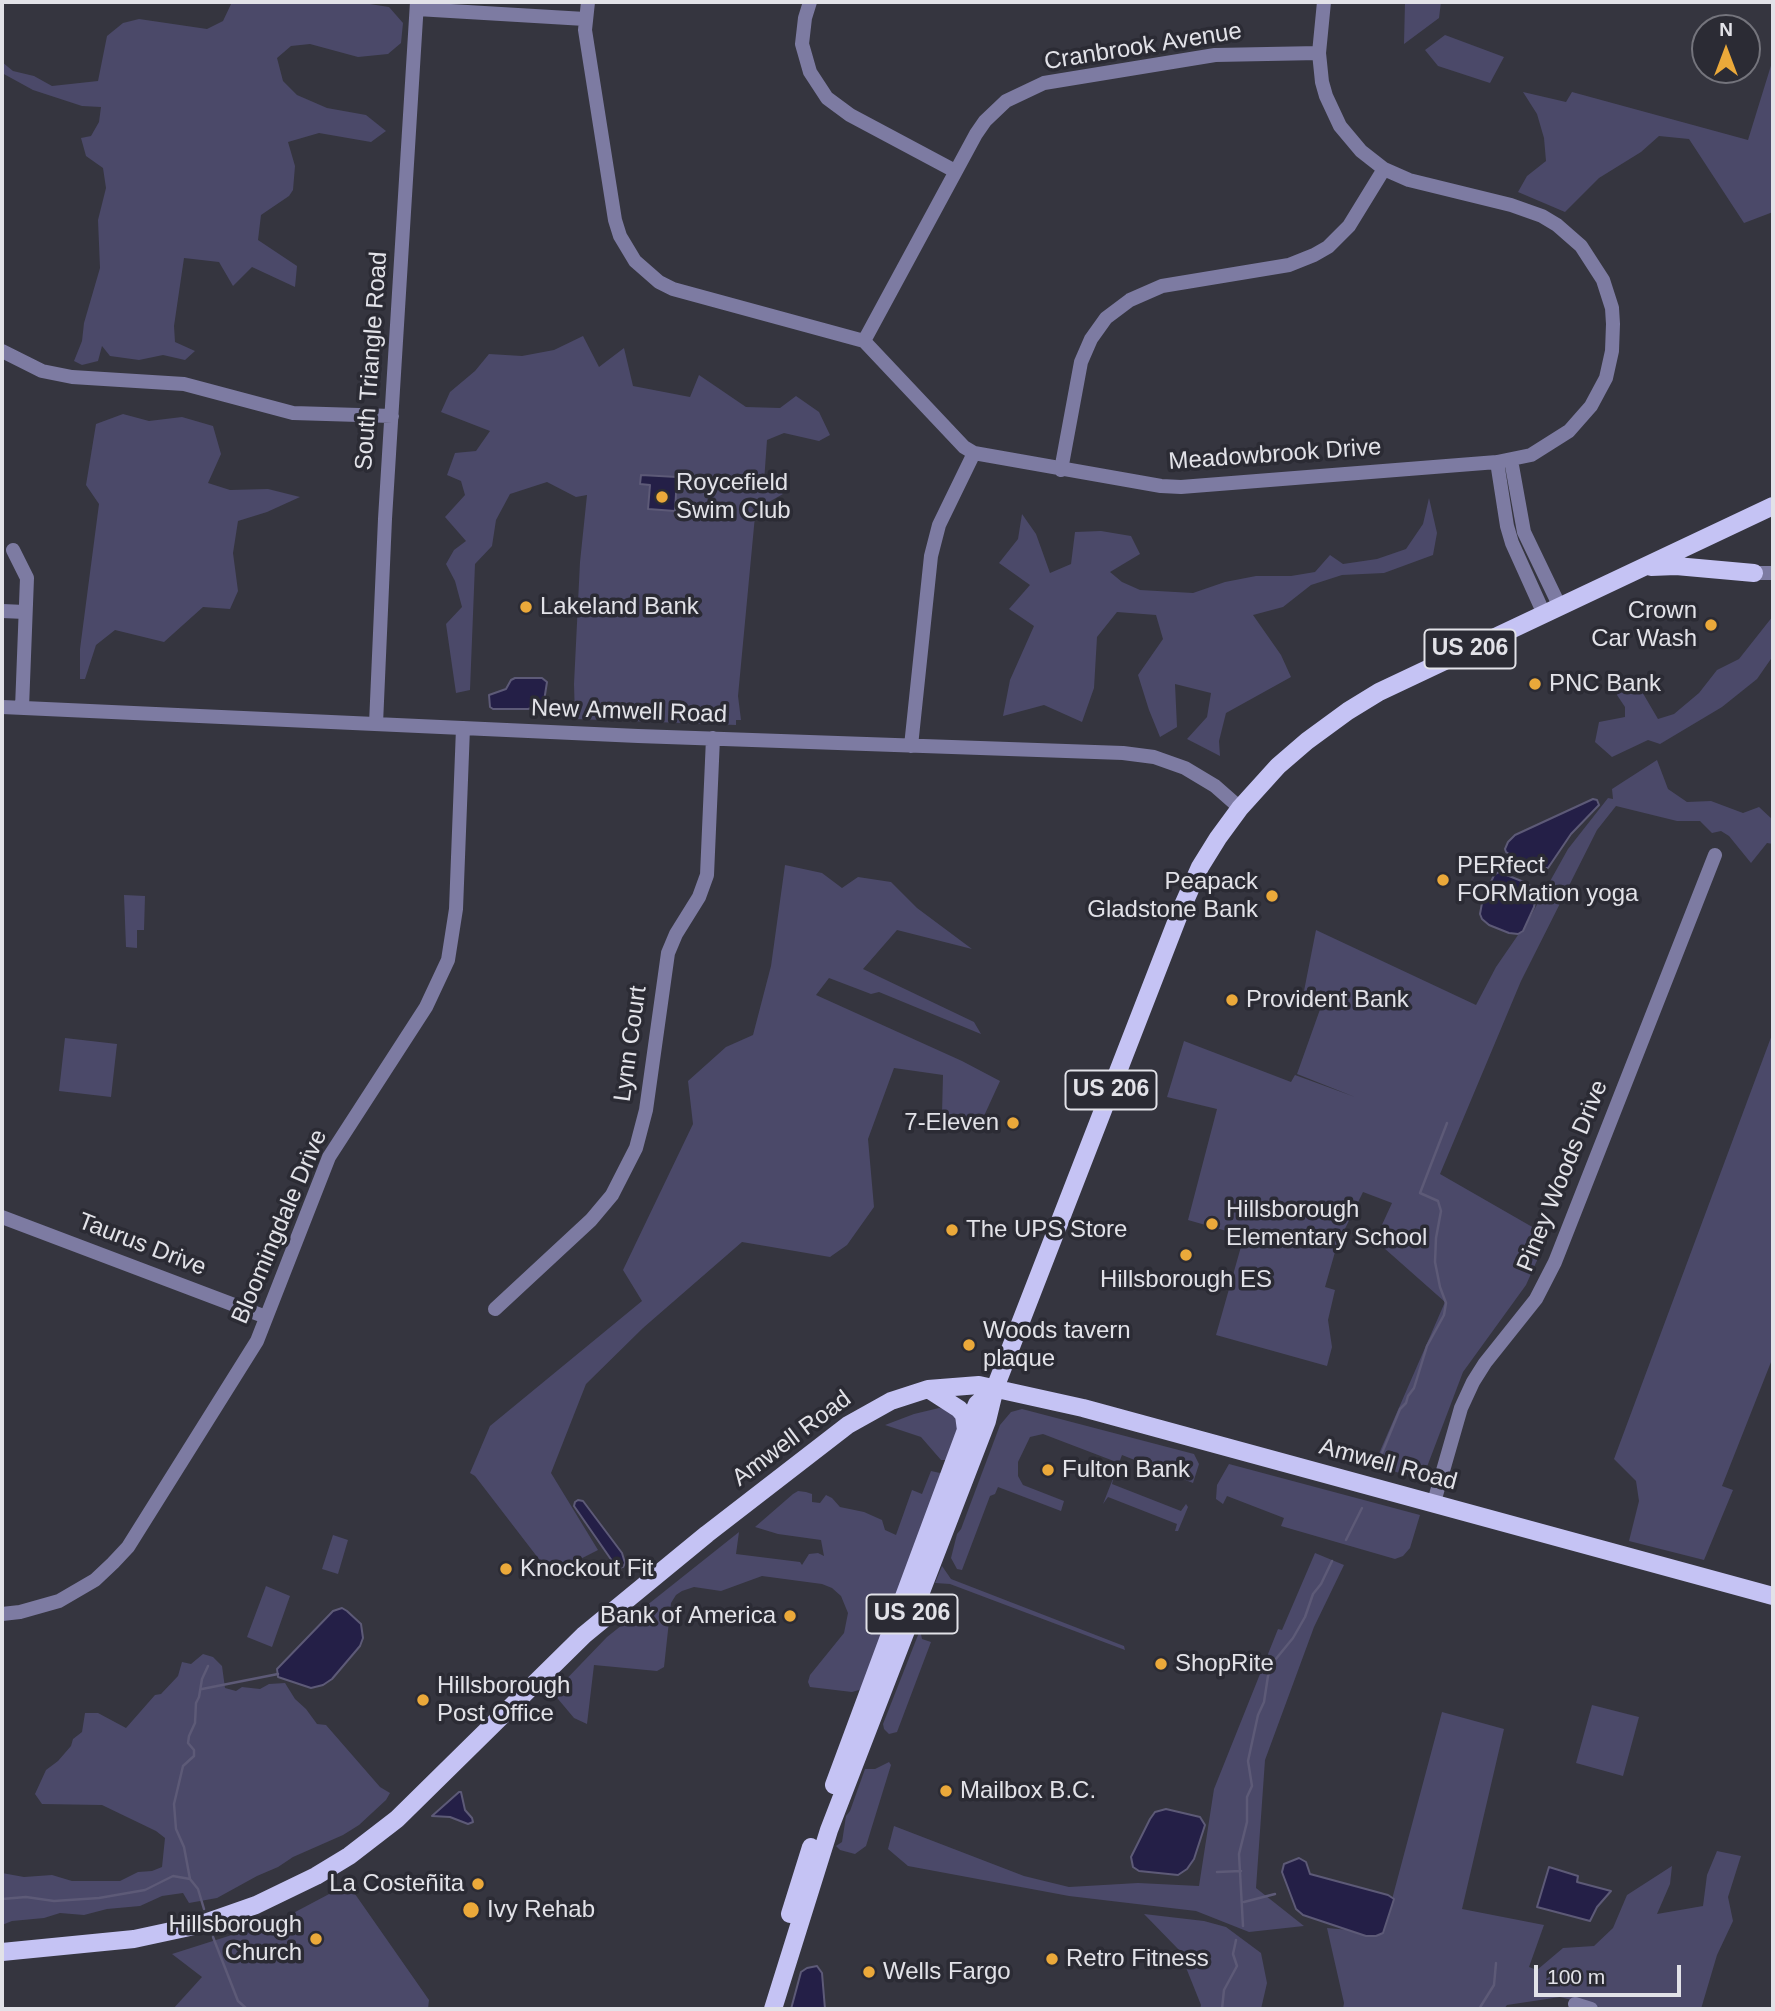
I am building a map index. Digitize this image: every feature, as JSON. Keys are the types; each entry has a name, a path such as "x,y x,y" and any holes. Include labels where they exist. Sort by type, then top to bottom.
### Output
{"main road":[{"name":"US 206","path":"773,2009 829,1830 986,1421 995,1388 1180,912 1200,867 1240,808 1265,781 1307,741 1348,711 1379,692 1773,506"},
{"path":"1644,568 1676,566 1754,573"},
{"name":"Amwell Road","path":"2,1952 134,1938 199,1925 256,1905 316,1876 397,1819 584,1635 707,1534 848,1425 891,1401 928,1390 971,1385 995,1388 1108,1415 1773,1596"},
{"name":"US 206","path":"760,2009 817,1829 966,1430 977,1404 995,1388"},
{"path":"928,1390 959,1409 964,1415 966,1430"}],"street":[{"path":"588,2 585,19 615,220 620,236 635,261 659,282 673,289 864,341 964,447 974,453 942,518 931,556 911,746"},
{"path":"810,2 804,18 802,44 810,72 827,98 850,114 955,171"},
{"name":"Meadowbrook Drive","path":"974,453 1061,470 1181,487 1504,461 1531,455 1562,436 1581,419 1600,393 1611,363 1614,338 1612,308 1603,280 1592,259 1557,225 1542,216 1511,205 1409,180 1384,169 1350,140 1336,118 1322,82 1320,53 1324,2"},
{"path":"417,5 585,19"},
{"name":"South Triangle Road","path":"376,724 417,5"},
{"name":"Cranbrook Avenue","path":"864,341 955,171 985,121 1006,101 1032,87 1061,80 1215,55 1320,53"},
{"path":"1061,470 1081,362 1091,339 1106,318 1130,300 1162,286 1289,265 1314,255 1328,247 1349,226 1384,169"},
{"path":"2,351 42,371 72,377 184,384 293,413 392,416"},
{"path":"1504,461 1524,532 1552,611"},
{"path":"13,550 27,578 22,708"},
{"path":"1754,573 1773,573"},
{"path":"2,611 25,612"},
{"name":"New Amwell Road","path":"2,707 1144,755 1192,772 1215,786 1240,808"},
{"name":"Bloomingdale Drive","path":"2,1614 42,1607 78,1592 95,1580 128,1547 257,1341 330,1157 426,1007 447,960 456,909 463,728"},
{"name":"Lynn Court","path":"495,1309 596,1214 623,1177 636,1148 646,1110 668,953 676,934 699,897 707,875 713,738"},
{"name":"Piney Woods Drive","path":"1434,1502 1461,1408 1472,1382 1536,1299 1555,1262 1715,855"},
{"name":"Taurus Drive","path":"2,1217 266,1317"},
{"path":"1575,2004 1591,2009"}],"shaded area":[{"path":"232,2 357,2 389,7 403,23 401,43 388,54 358,57 310,44 291,46 277,58 283,81 297,95 327,108 366,115 386,131 371,142 319,133 288,142 295,166 293,190 289,196 261,215 258,240 297,266 295,287 252,267 233,286 219,262 184,258 174,326 175,342 195,351 185,360 163,355 139,360 110,356 102,346 98,361 82,365 74,361 82,341 84,323 100,268 98,220 106,188 103,168 86,156 81,138 91,136 99,122 101,107 82,106 33,90 2,73 2,62 13,71 34,76 52,86 98,81 107,36 123,23 139,19 207,29 223,21"},
{"path":"1405,2 1441,2 1439,18 1404,44"},
{"path":"1445,35 1504,57 1490,83 1438,66 1425,50"},
{"path":"1773,59 1773,212 1744,223 1689,139 1659,136 1641,152 1599,178 1565,212 1518,192 1527,176 1546,161 1544,138 1537,114 1523,92 1566,102 1572,92 1748,140"},
{"path":"583,336 599,367 624,348 633,386 690,397 699,375 746,407 780,408 796,396 819,412 830,435 819,441 784,433 767,440 764,482 783,494 760,507 755,516 738,696 741,720 736,720 736,725 575,719 574,684 580,562 587,495 576,497 547,482 510,494 496,520 492,546 475,564 470,690 456,693 446,624 462,607 455,581 446,564 454,550 466,541 445,517 465,495 461,481 447,475 455,453 476,451 490,431 441,412 450,392 475,371 489,354 522,356 554,350"},
{"path":"123,414 149,421 182,417 213,426 221,454 208,483 230,490 268,489 300,497 238,521 233,553 238,591 230,609 203,607 164,642 115,630 96,645 85,679 80,679 80,649 99,504 86,485 96,424"},
{"name":"Roycefield Swim Club","path":"641,475 677,477 675,511 648,509 650,485 640,484"},
{"path":"1429,498 1437,533 1433,555 1384,573 1342,575 1311,585 1283,607 1253,615 1281,655 1291,677 1226,713 1219,741 1220,756 1187,739 1207,717 1211,693 1175,684 1177,727 1160,737 1138,675 1163,639 1156,615 1117,612 1097,637 1094,688 1082,722 1044,705 1003,716 1010,680 1034,626 1009,609 1030,585 999,563 1018,539 1022,514 1036,534 1050,573 1071,564 1075,532 1101,531 1131,536 1140,554 1110,572 1122,582 1140,590 1193,593 1225,582 1256,576 1291,576 1315,572 1330,555 1343,564 1377,559 1406,549 1423,524"},
{"path":"1773,616 1773,656 1757,679 1722,707 1660,744 1648,740 1612,757 1595,742 1599,722 1625,717 1625,707 1617,695 1621,685 1641,690 1658,719 1674,714 1699,693 1717,670 1739,659"},
{"path":"515,678 542,678 547,682 544,701 539,706 528,709 490,707 489,695 506,689"},
{"path":"1657,760 1668,789 1687,802 1711,801 1743,813 1759,807 1773,820 1773,844 1767,843 1751,863 1729,836 1721,831 1712,833 1700,821 1677,821 1616,806 1597,830 1521,981 1440,1174 1548,1236 1526,1285 1463,1372 1422,1480 1374,1465 1445,1302 1375,1240 1392,1203 1363,1192 1337,1245 1325,1287 1335,1290 1328,1320 1332,1347 1327,1366 1216,1335 1244,1236 1188,1220 1217,1109 1167,1097 1184,1041 1291,1082 1295,1075 1355,1097 1297,1074 1323,1001 1304,991 1316,930 1476,1005 1568,849 1608,798 1613,799 1612,789"},
{"path":"1593,799 1597,800 1599,805 1571,834 1548,868 1518,860 1506,852 1508,842 1515,835"},
{"path":"785,865 822,873 842,888 858,877 891,882 917,908 972,949 897,930 863,969 974,1022 981,1034 879,992 871,994 829,978 816,995 1000,1081 978,1129 942,1114 943,1075 894,1068 868,1139 874,1207 847,1245 830,1257 742,1242 643,1328 586,1384 551,1473 598,1550 559,1570 545,1567 470,1473 490,1426 642,1301 623,1270 693,1124 688,1081 726,1047 753,1035 771,966"},
{"path":"1499,872 1524,882 1534,888 1536,894 1534,907 1523,931 1518,934 1489,925 1480,914 1494,875"},
{"path":"124,895 145,896 144,930 137,930 137,948 126,947"},
{"path":"1773,1032 1773,1357 1722,1486 1733,1490 1704,1560 1629,1541 1639,1501 1636,1481 1614,1459"},
{"path":"65,1038 117,1044 111,1097 59,1091"},
{"path":"945,1409 961,1421 946,1460 941,1460 921,1437 885,1425 914,1414"},
{"path":"1022,1409 1194,1454 1199,1464 1193,1483 1122,1455 1119,1463 1043,1434 1030,1437 1018,1462 1018,1476 1023,1485 1064,1501 1061,1511 998,1487 995,1494 990,1496 962,1570 957,1569 951,1558 957,1534 1000,1425 1011,1412"},
{"path":"1229,1464 1420,1515 1410,1548 1403,1556 1395,1559 1281,1526 1284,1518 1227,1496 1223,1504 1216,1499 1217,1485"},
{"path":"931,1471 940,1473 942,1478 864,1685 859,1690 852,1692 810,1687 808,1682 810,1675 844,1633 848,1613 841,1596 822,1584 762,1576 721,1591 694,1587 676,1595 671,1603 664,1667 657,1671 594,1665 587,1724 574,1718 553,1693 607,1637 739,1532 736,1554 800,1562 802,1565 809,1554 818,1553 824,1556 821,1540 778,1534 755,1527 798,1491 812,1494 812,1502 820,1503 826,1495 840,1507 864,1512 882,1520 885,1530 896,1535 912,1490 922,1494"},
{"path":"1114,1476 1112,1484 1181,1511 1186,1504 1188,1507 1178,1531 1175,1531 1177,1524 1108,1497 1103,1504"},
{"path":"578,1500 583,1501 622,1553 625,1563 623,1567 617,1568 574,1506"},
{"path":"333,1535 348,1540 338,1574 322,1569"},
{"path":"1315,1553 1344,1565 1314,1627 1265,1760 1256,1888 1304,1926 1249,1932 1196,1911 1069,1896 908,1866 888,1849 894,1826 1024,1876 1069,1887 1138,1883 1199,1886 1214,1789 1278,1629 1282,1630"},
{"path":"942,1566 951,1579 1124,1646 1125,1650 950,1584 935,1583"},
{"path":"266,1586 290,1596 272,1647 247,1637"},
{"path":"342,1608 361,1624 363,1638 360,1646 332,1679 311,1688 278,1677 277,1669 333,1611"},
{"path":"920,1630 922,1639 931,1642 897,1732 889,1734 883,1724"},
{"path":"203,1654 213,1657 222,1666 225,1688 236,1691 242,1687 260,1689 269,1684 285,1683 317,1724 326,1725 380,1787 390,1793 386,1800 359,1825 343,1835 293,1857 217,1898 189,1903 183,1893 162,1896 140,1906 107,1909 84,1915 60,1913 2,1925 2,1873 24,1877 52,1875 72,1881 120,1881 138,1872 162,1867 165,1838 156,1831 102,1805 42,1804 35,1794 46,1770 58,1761 71,1746 73,1739 82,1732 85,1713 98,1713 126,1728 155,1695 161,1694 178,1676 182,1662 191,1664"},
{"path":"1592,1705 1639,1717 1623,1776 1576,1763"},
{"path":"1442,1712 1504,1729 1462,1909 1544,1925 1529,1967 1537,1970 1563,1948 1594,1946 1613,1928 1627,1895 1672,1866 1670,1884 1657,1914 1703,1906 1707,1875 1717,1851 1741,1856 1728,1897 1733,1921 1717,1955 1701,2009 1607,2009 1560,1997 1507,2005 1504,2009 1343,2009 1344,2003 1327,1928 1383,1933"},
{"path":"889,1762 891,1765 866,1846 855,1854 840,1850 836,1846 842,1842 846,1816 865,1769 875,1769"},
{"path":"459,1792 465,1810 473,1822 468,1824 450,1817 432,1816"},
{"path":"1166,1809 1200,1817 1205,1825 1194,1859 1187,1869 1178,1875 1139,1871 1133,1867 1131,1857 1155,1812"},
{"path":"1299,1858 1306,1862 1310,1874 1388,1895 1394,1899 1383,1933 1366,1936 1303,1915 1296,1909 1282,1872 1284,1864"},
{"path":"1549,1867 1578,1876 1577,1882 1611,1891 1597,1907 1590,1921 1537,1907"},
{"path":"348,1884 429,2000 428,2009 173,2009 202,1977 172,1954 282,1919"},
{"path":"1144,1914 1204,1921 1226,1927 1261,1953 1267,1983 1261,2009 1200,2009 1201,2005 1179,1950"},
{"path":"817,1966 822,1973 825,2009 791,2009 801,1972"}],"waterway":[{"path":"1377,1465 1400,1409 1414,1388 1427,1346 1444,1315 1446,1303 1435,1262 1441,1211 1438,1201 1420,1193 1447,1123"},
{"path":"1346,1540 1362,1508"},
{"path":"1243,1926 1239,1854 1247,1822 1247,1797 1252,1786 1248,1761 1258,1715 1275,1660 1293,1638 1332,1561"},
{"path":"190,1879 184,1847 176,1829 174,1804 183,1766 194,1756 194,1750 188,1743 189,1736 195,1723 196,1703 208,1666"},
{"path":"202,1689 278,1674"},
{"path":"1217,1872 1241,1871"},
{"path":"2,1899 26,1897 54,1901 99,1898 145,1890 173,1876 190,1879 198,1889 204,1909"},
{"path":"1244,1902 1275,1894"},
{"path":"213,1937 238,2001 247,2009"},
{"path":"1222,2009 1224,1990 1237,1966 1233,1954 1236,1940"},
{"path":"1479,2009 1494,1985 1496,1963"}],"place":[{"name":"Roycefield Swim Club","path":"662,497"},
{"name":"Lakeland Bank","path":"526,607"},
{"name":"Crown Car Wash","path":"1711,625"},
{"name":"PNC Bank","path":"1535,684"},
{"name":"PERfect FORMation yoga","path":"1443,880"},
{"name":"Peapack Gladstone Bank","path":"1272,896"},
{"name":"Provident Bank","path":"1232,1000"},
{"name":"7-Eleven","path":"1013,1123"},
{"name":"Hillsborough Elementary School","path":"1212,1224"},
{"name":"The UPS Store","path":"952,1230"},
{"name":"Hillsborough ES","path":"1186,1255"},
{"name":"Woods tavern plaque","path":"969,1345"},
{"name":"Fulton Bank","path":"1048,1470"},
{"name":"Knockout Fit","path":"506,1569"},
{"name":"Bank of America","path":"790,1616"},
{"name":"ShopRite","path":"1161,1664"},
{"name":"Hillsborough Post Office","path":"423,1700"},
{"name":"Mailbox B.C.","path":"946,1791"},
{"name":"La Costeñita","path":"478,1884"},
{"name":"Ivy Rehab","path":"471,1910"},
{"name":"Hillsborough Church","path":"316,1939"},
{"name":"Retro Fitness","path":"1052,1959"},
{"name":"Wells Fargo","path":"869,1972"}]}
